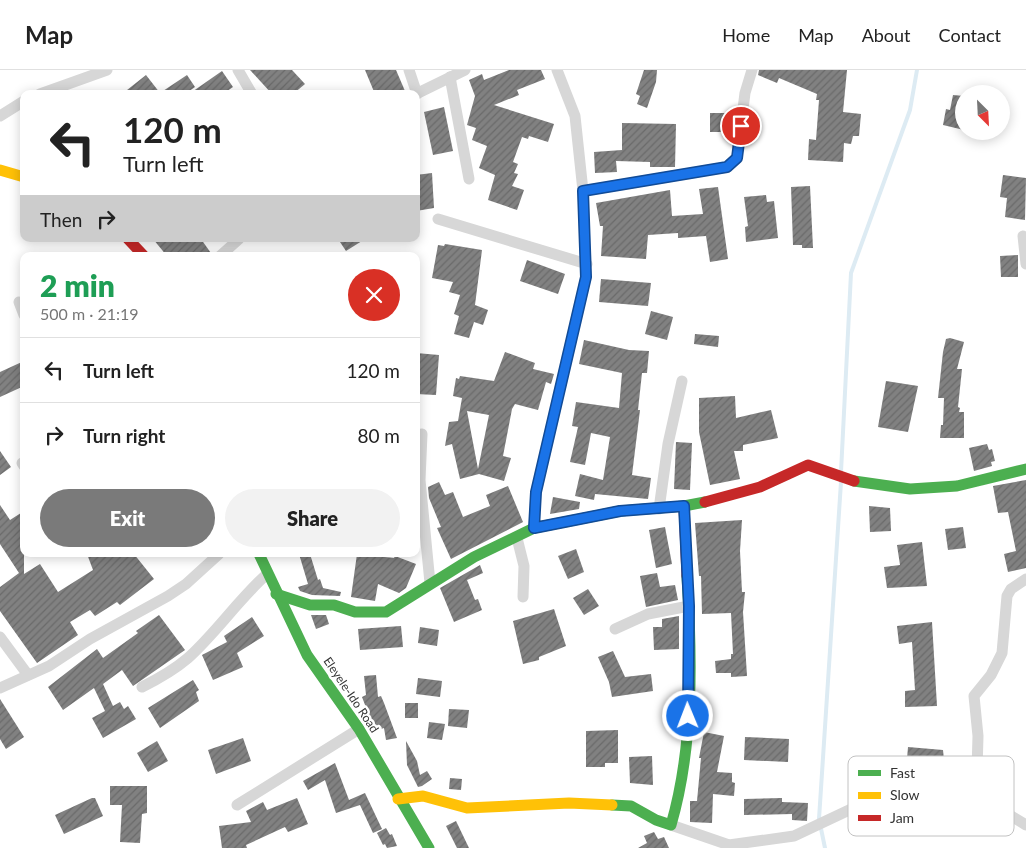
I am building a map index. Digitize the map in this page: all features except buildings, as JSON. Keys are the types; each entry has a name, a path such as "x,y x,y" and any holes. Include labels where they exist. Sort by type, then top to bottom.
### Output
{"street":[{"path":"51,90 107,70"},
{"path":"238,70 250,90"},
{"path":"409,70 415,90"},
{"path":"420,92 465,70"},
{"path":"534,528 536,492 586,277 587,264 583,191 574,108 557,70"},
{"path":"583,191 727,167 732,164 737,158 745,94 752,70"},
{"path":"450,77 469,178"},
{"path":"0,116 20,104"},
{"path":"0,170 20,177"},
{"path":"438,219 587,264"},
{"path":"1023,236 1026,264"},
{"path":"131,242 140,252"},
{"path":"224,252 236,242"},
{"path":"18,302 20,306"},
{"path":"659,509 668,444 682,381"},
{"path":"422,434 420,480 430,583"},
{"path":"276,594 310,604 334,605 355,612 386,612 474,557 517,538 534,528 620,511 684,506 760,487 808,465 860,483 910,489 957,486 1007,472 1026,469"},
{"path":"671,825 681,791 688,731 689,606 684,506"},
{"path":"517,538 524,566 523,597"},
{"path":"0,688 49,666 90,639 168,596 186,584 216,557"},
{"name":"Eleyele-Ido Road","path":"260,557 276,594 307,655 358,729 428,848"},
{"path":"142,687 168,673 187,659 244,594 267,574"},
{"path":"977,756 978,736 974,696 991,675 1002,653 1007,596 1011,589 1026,578"},
{"path":"615,629 648,614 689,606"},
{"path":"0,637 28,675"},
{"path":"237,805 358,729"},
{"path":"398,799 423,796 467,808 569,803 630,806 656,820 729,845 794,836 848,811"},
{"path":"1014,818 1026,825"}],"waterway":[{"path":"841,472 851,273 910,110 917,70"},
{"path":"825,848 819,819 841,482"}],"traffic: fast":[{"path":"854,481 910,489 957,486 1026,469"},
{"path":"276,594 310,605 334,605 355,612 386,612 474,557 534,528 620,511 684,506 705,502"},
{"path":"260,557 307,655 359,729 429,848"},
{"path":"612,805 631,806 656,820 671,825 684,764 690,701 690,638 687,576"}],"traffic: slow":[{"path":"0,170 20,176"},
{"path":"398,799 423,796 467,808 569,803 612,805"}],"traffic: jam":[{"path":"131,242 140,252"},
{"path":"705,502 760,487 808,465 854,481"},
{"path":"684,506 687,576"}],"route":[{"path":"688,716 689,606 684,506 620,511 534,528 536,492 546,456 586,277 583,191 727,167 737,158 741,126"}]}
